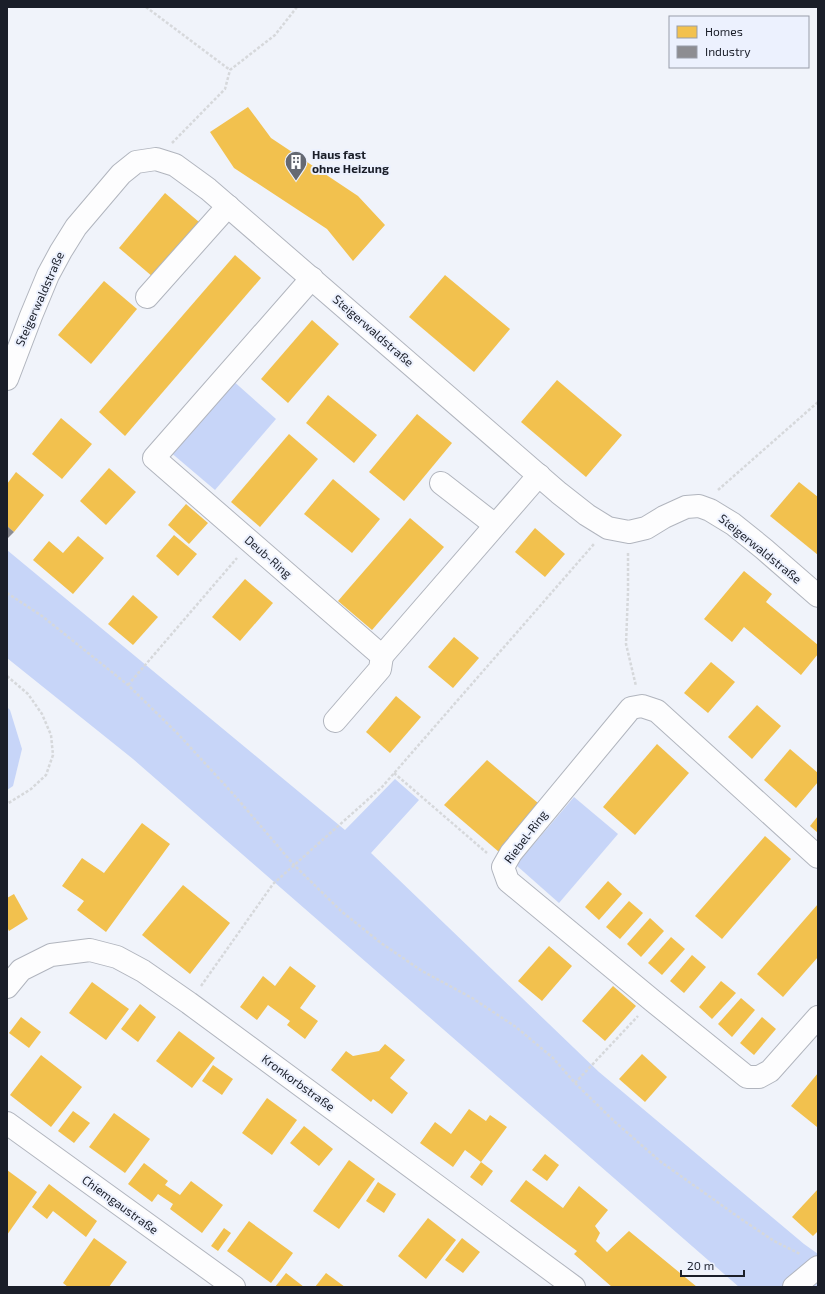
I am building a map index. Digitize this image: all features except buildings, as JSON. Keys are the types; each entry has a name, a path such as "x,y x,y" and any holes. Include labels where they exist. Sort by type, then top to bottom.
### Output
{"street":[{"name":"Steigerwaldstraße","path":"7,379 48,275 61,250 76,227 121,174 136,162 156,159 175,165 208,189 587,515 608,528 629,532 646,528 664,517 686,507 699,506 710,510 733,524 818,596"},
{"path":"146,297 228,206"},
{"name":"Deub-Ring","path":"312,278 154,458 382,656"},
{"path":"334,721 380,670 382,656 539,475"},
{"path":"441,483 495,525"},
{"path":"642,706 657,711 818,856"},
{"name":"Riebel-Ring","path":"642,706 631,708 511,853 503,867 508,881 747,1077 759,1077 770,1072 818,1017"},
{"name":"Kronkorbstraße","path":"7,987 21,970 51,956 90,950 117,957 143,971 189,1003 574,1287"},
{"name":"Chiemgaustraße","path":"7,1123 234,1287"},
{"path":"794,1287 812,1262"}],"path":[{"path":"146,7 230,70"},
{"path":"156,159 225,89 230,70 275,35 296,7"},
{"path":"699,506 818,402"},
{"path":"189,1003 273,884 382,787 608,528"},
{"path":"629,532 626,644 633,677 642,706"},
{"path":"128,685 251,542"},
{"path":"7,593 42,616 128,685 194,751 294,865 341,911 380,943 422,971 472,998 516,1027 553,1058 615,1122 661,1162 774,1241 812,1262"},
{"path":"7,676 28,694 42,714 51,735 53,755 46,775 31,788 7,804"},
{"path":"394,773 503,867"},
{"path":"576,1083 653,1001"}],"shaded area":[{"path":"231,379 276,419 215,490 169,451"},
{"path":"7,550 345,830 395,779 419,800 371,853 599,1072 804,1244 818,1254 818,1287 739,1287 133,759 7,658"},
{"path":"7,707 10,710 22,749 13,786 7,790"},
{"path":"574,797 618,834 559,903 516,865"}],"place":[{"name":"Haus fast ohne Heizung","path":"296,182"}]}
